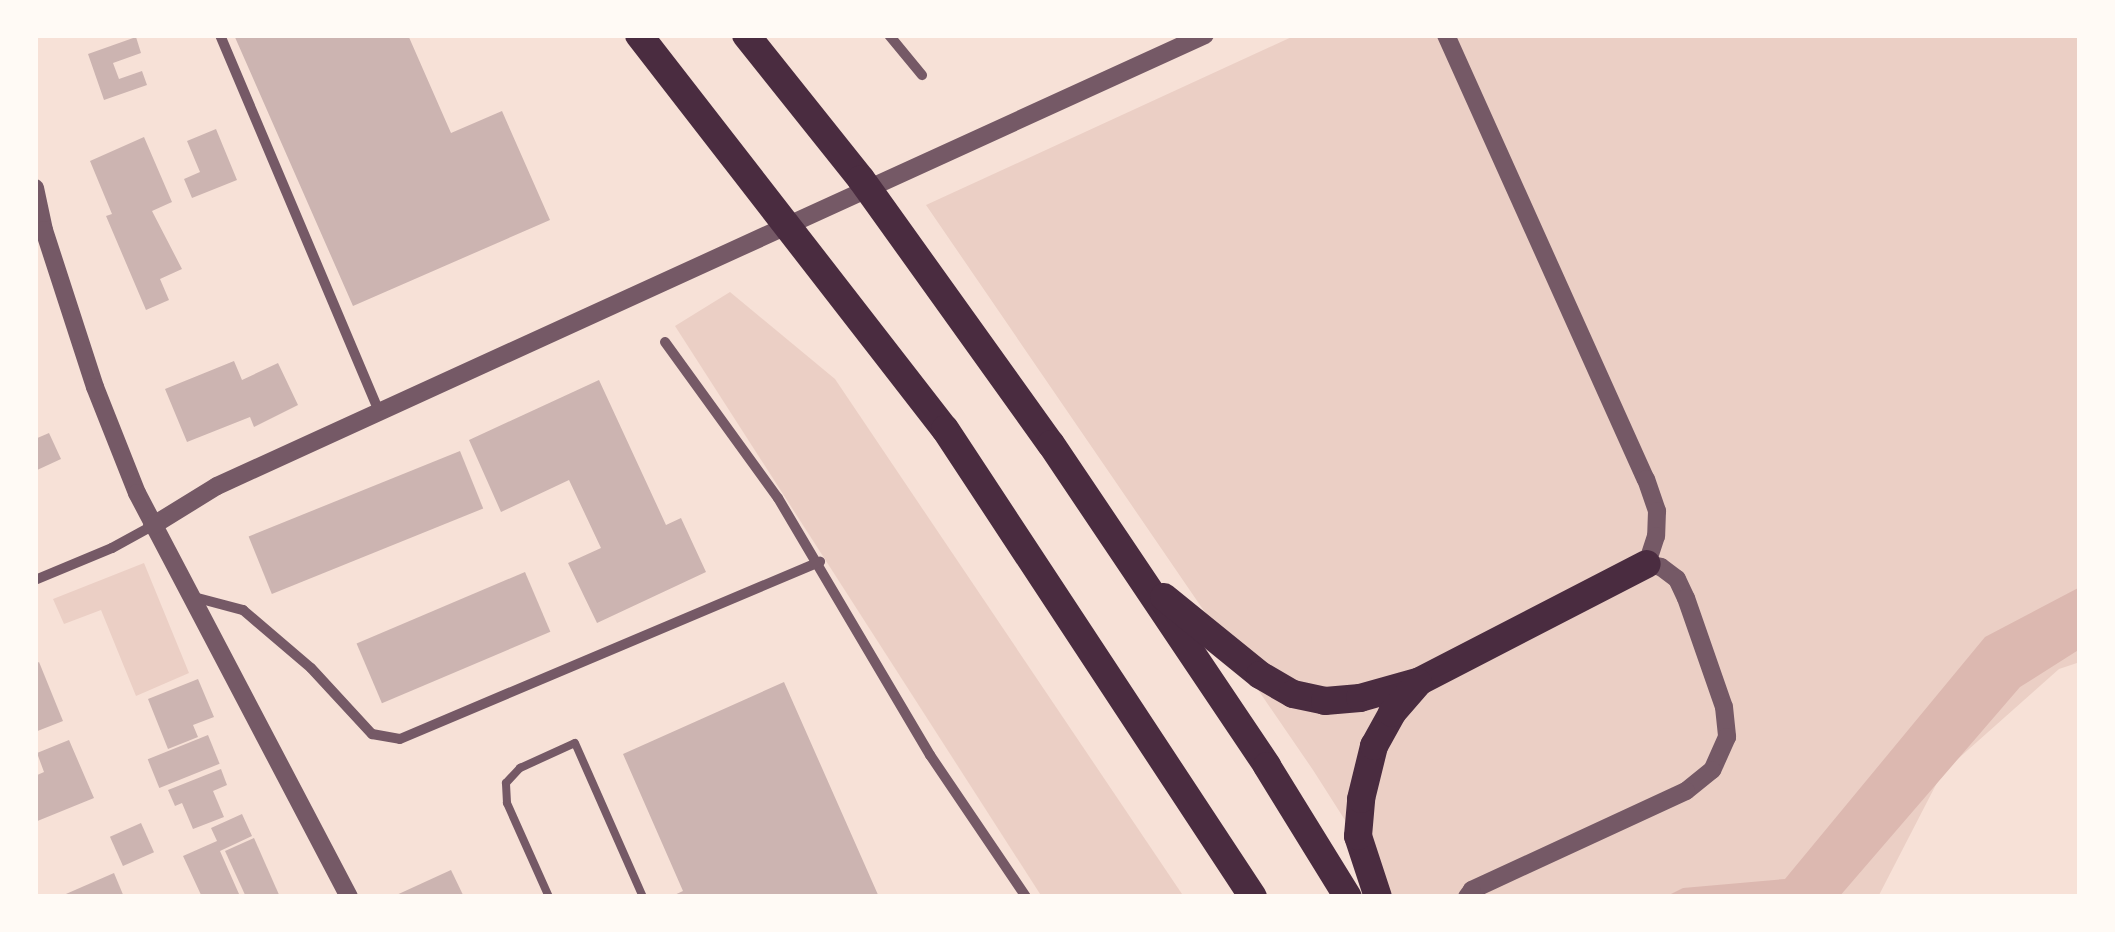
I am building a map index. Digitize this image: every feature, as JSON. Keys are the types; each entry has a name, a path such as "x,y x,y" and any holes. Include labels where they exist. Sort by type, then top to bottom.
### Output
{"highway":[{"path":"639,35 945,429 1253,897"},
{"path":"746,35 861,178 1051,444 1267,766 1348,897"},
{"path":"1130,566 1246,665 1294,694 1326,701 1360,698 1420,681 1647,564"},
{"path":"1378,897 1358,836 1361,799 1374,746 1392,713 1420,681"},
{"path":"1202,815 1238,897"}],"street":[{"path":"220,35 380,414"},
{"path":"888,35 922,75"},
{"path":"35,580 112,548 217,486 1205,35"},
{"path":"1446,35 1646,479 1657,511 1656,536 1647,564 1661,567 1676,579 1724,707 1727,737 1712,770 1686,791 1470,893"},
{"path":"35,188 39,231 95,387 152,526 349,897"},
{"path":"665,342 820,562 930,755 1026,897"},
{"path":"188,596 243,610 311,668 372,734 400,739 820,562"}],"lane":[{"path":"550,897 507,803 506,782 520,768 575,743 643,897"}],"shaded area":[{"path":"1296,35 2080,35 2080,662 2059,669 1942,773 1878,897 1394,897 1313,770 926,205"},
{"path":"730,292 835,379 1184,897 1042,897 675,326"},
{"path":"144,563 189,673 136,696 101,610 64,624 53,599"},
{"path":"2080,587 2080,649 2020,687 1839,897 1665,897 1683,888 1785,879 1985,637"}],"building":[{"path":"234,35 408,35 451,133 502,111 550,220 353,306"},
{"path":"136,37 141,53 113,63 119,79 142,71 147,85 104,100 88,54"},
{"path":"216,129 237,180 192,198 184,179 200,172 187,141"},
{"path":"144,137 172,202 152,211 182,269 160,279 169,300 146,310 106,216 112,214 90,161"},
{"path":"234,361 242,380 278,363 298,405 254,427 250,417 187,442 165,389"},
{"path":"599,380 666,525 681,518 706,572 597,623 568,563 601,548 569,480 501,512 469,440"},
{"path":"49,433 61,459 35,471 35,439"},
{"path":"460,451 483,508 272,594 249,536"},
{"path":"525,572 550,632 382,703 357,644"},
{"path":"39,662 63,721 35,732 35,664"},
{"path":"198,679 214,717 193,725 198,737 168,749 148,699"},
{"path":"784,682 879,897 670,897 683,891 623,754"},
{"path":"208,735 220,764 159,788 148,759"},
{"path":"69,740 94,798 35,822 35,776 44,772 37,753"},
{"path":"221,769 227,785 213,791 224,817 193,829 182,803 175,806 168,790"},
{"path":"242,814 252,836 220,851 239,894 202,897 183,856 217,841 211,828"},
{"path":"141,823 154,852 123,866 110,837"},
{"path":"254,838 280,897 246,897 225,851"},
{"path":"451,870 464,897 392,897"},
{"path":"114,873 124,897 59,897"}]}
